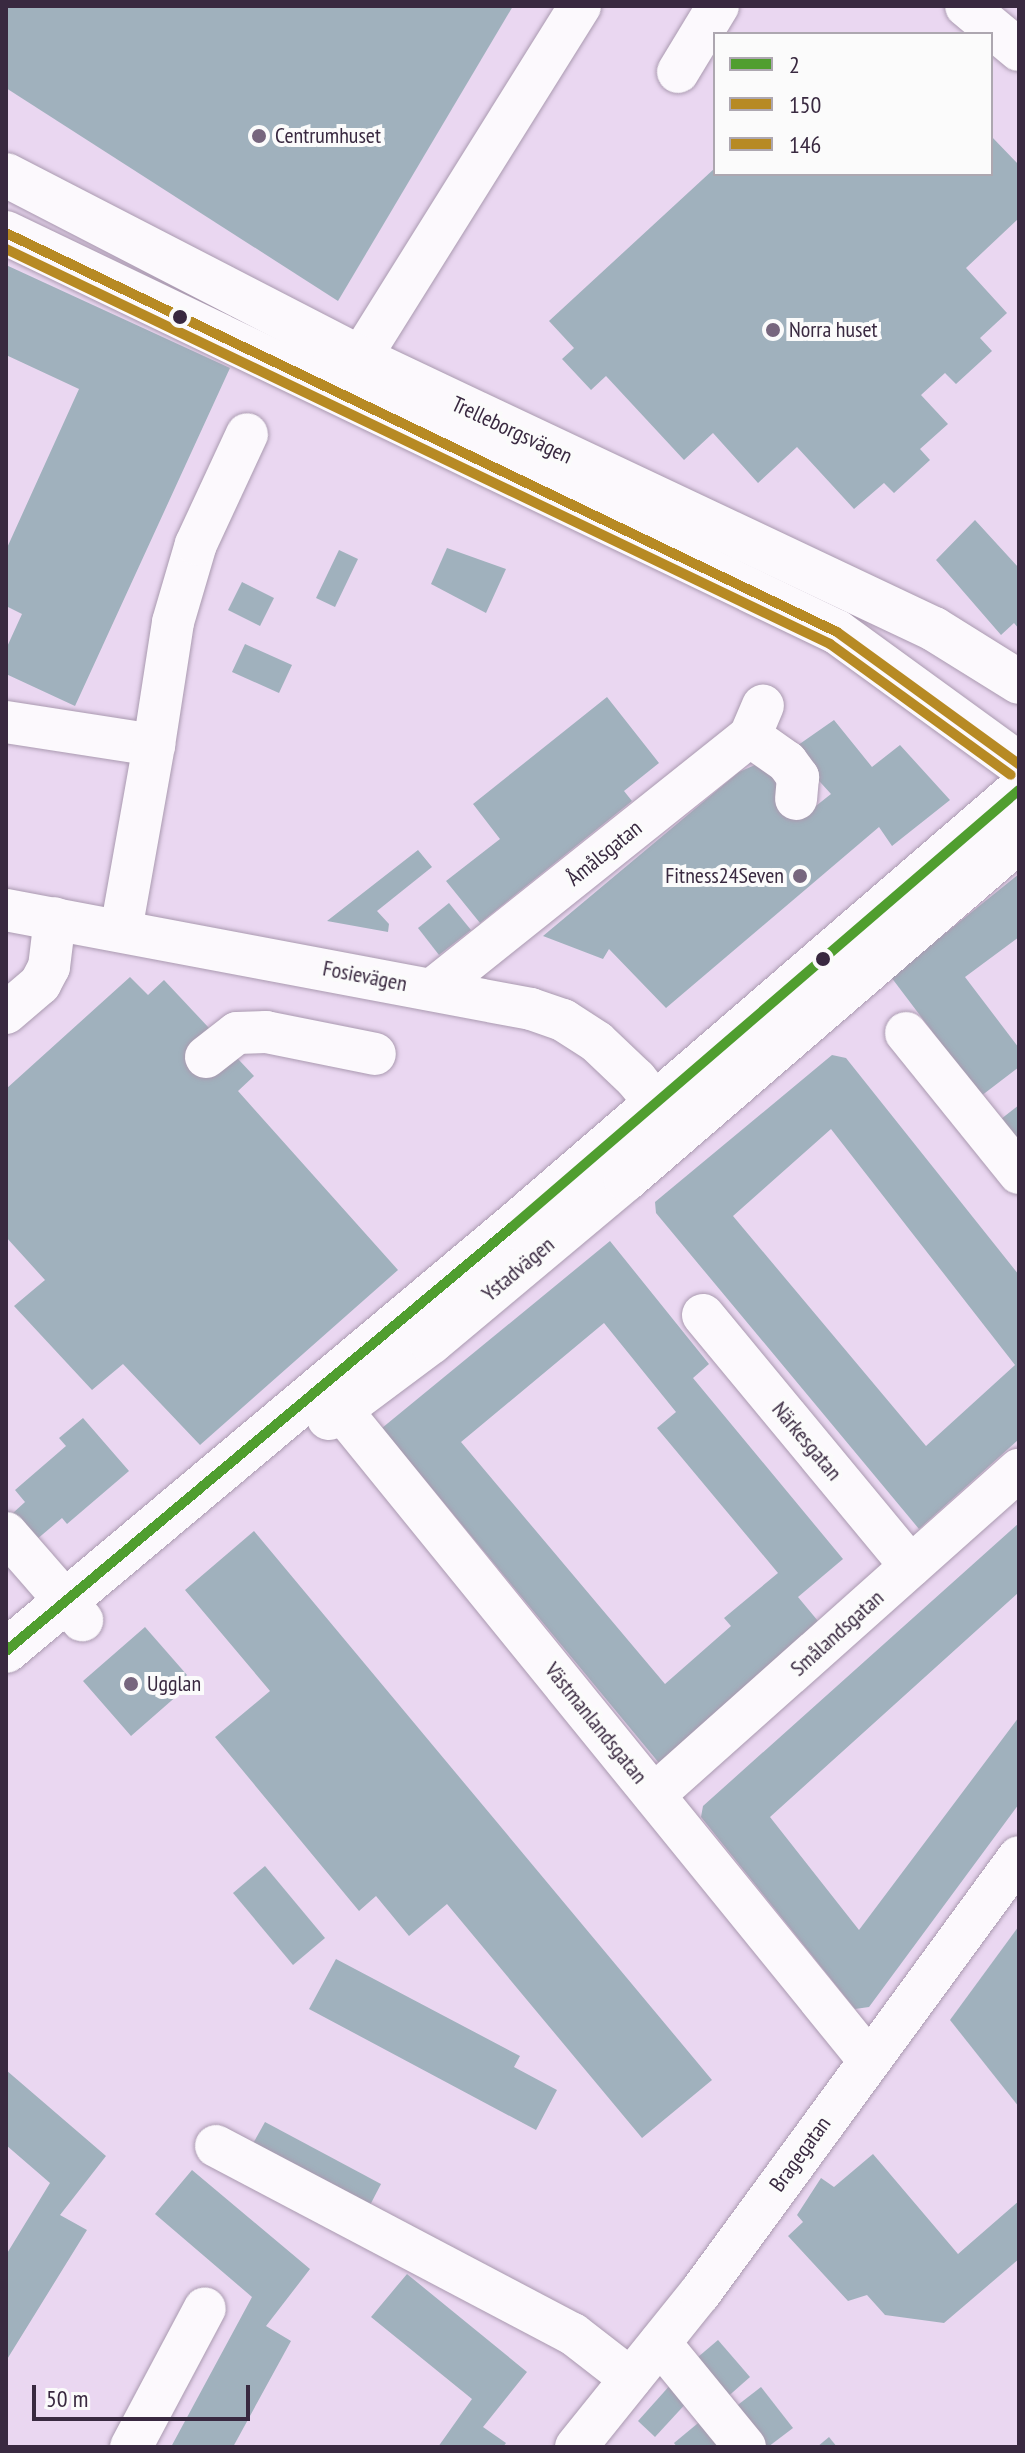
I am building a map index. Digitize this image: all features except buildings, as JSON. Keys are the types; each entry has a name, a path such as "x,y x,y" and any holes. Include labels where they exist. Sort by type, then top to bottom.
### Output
{"main road":[{"name":"Trelleborgsvägen","path":"6,175 360,358 934,629 1019,682"},
{"name":"Trelleborgsvägen","path":"6,233 837,632 1019,764"},
{"name":"Ystadvägen","path":"666,1117 1019,790"},
{"name":"Ystadvägen","path":"6,1651 73,1610 332,1399 666,1117 1019,840"},
{"name":"Ystadvägen","path":"6,1683 73,1610"}],"street":[{"path":"360,358 580,6"},
{"path":"678,72 718,6"},
{"path":"966,6 1019,50"},
{"path":"121,930 184,587 196,544 247,434"},
{"name":"Åmålsgatan","path":"433,989 756,721 798,777 796,799"},
{"path":"6,722 154,745"},
{"name":"Fosievägen","path":"6,910 433,989 563,1020 597,1042 666,1117"},
{"path":"6,1013 40,984 49,967 55,918"},
{"path":"206,1057 237,1033 252,1032 375,1054"},
{"path":"906,1033 1019,1173"},
{"name":"Närkesgatan","path":"703,1315 911,1566"},
{"name":"Västmanlandsgatan","path":"332,1399 868,2059"},
{"name":"Smålandsgatan","path":"654,1795 1019,1470"},
{"path":"6,1533 73,1610"},
{"name":"Bragegatan","path":"576,2447 660,2343 1019,1857"},
{"path":"216,2146 573,2334 631,2379"},
{"path":"131,2447 205,2308"},
{"path":"660,2343 745,2447"}],"transit line":[{"name":"150","path":"6,233 837,632 1019,764"},
{"name":"146","path":"6,249 830,644 1011,775"},
{"name":"2","path":"6,1651 512,1227 1019,790"}],"place":[{"name":"Centrumhuset","path":"259,136"},
{"name":"Norra huset","path":"773,330"},
{"name":"Fitness24Seven","path":"800,876"},
{"name":"Ugglan","path":"131,1684"}]}
